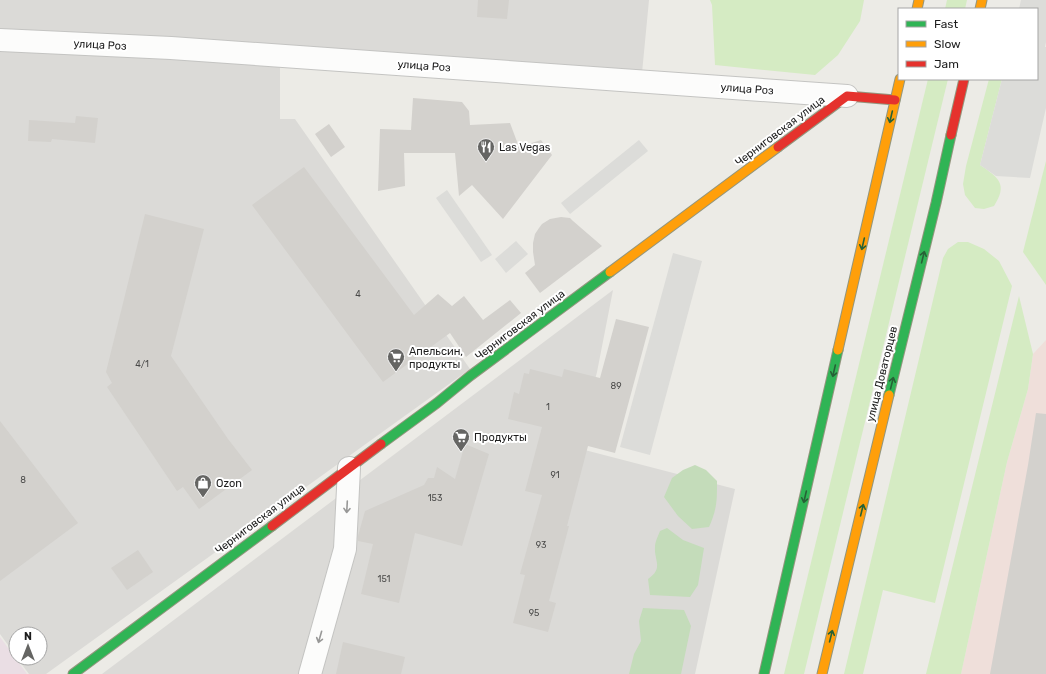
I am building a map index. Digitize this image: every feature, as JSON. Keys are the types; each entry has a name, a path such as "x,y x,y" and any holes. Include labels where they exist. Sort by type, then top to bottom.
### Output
{"main road":[{"path":"764,674 900,80"},
{"name":"улица Доваторцев","path":"822,674 934,210 964,80"},
{"path":"847,96 895,100"},
{"name":"Черниговская улица","path":"73,674 470,376 847,96"}],"street":[{"name":"улица Роз","path":"0,40 171,48 847,96"},
{"path":"310,674 345,550 349,468"}],"shaded area":[{"path":"0,0 649,0 642,73 280,48 280,119 295,119 470,369 46,674 29,674 23,666 48,666 48,626 8,626 8,645 0,634"},
{"path":"1021,0 1046,0 1046,108 1030,178 996,176 980,165 1002,80 1038,80 1038,8 1019,8"},
{"path":"639,140 648,151 570,214 561,203"},
{"path":"447,190 492,255 481,262 436,198"},
{"path":"516,241 528,254 506,273 495,259"},
{"path":"673,253 702,261 650,455 620,447"},
{"path":"613,290 597,372 577,448 735,489 695,674 102,674"},
{"path":"1046,340 1046,674 961,674 1007,462 1028,389 1033,354"},
{"path":"0,637 8,648 8,666 21,666 27,674 0,674"}],"green space":[{"path":"710,0 864,0 860,21 838,55 815,75 715,65 712,5"},
{"path":"947,0 967,0 965,8 945,8"},
{"path":"928,80 948,80 804,674 784,674"},
{"path":"989,80 1002,80 980,165 996,178 1001,187 994,206 984,209 975,208 965,195 963,184 966,166"},
{"path":"1046,161 1046,285 1023,252"},
{"path":"958,242 968,242 984,249 999,261 1012,286 935,603 883,590 863,674 844,674 943,258 948,249"},
{"path":"1019,296 1033,354 1028,389 1007,462 961,674 926,674"},
{"path":"695,465 706,470 717,481 717,494 715,510 709,527 692,529 678,516 664,497 672,478 683,470"},
{"path":"667,528 683,540 704,548 698,585 690,597 650,595 648,579 653,575 657,568 655,552 656,543 660,531"},
{"path":"643,608 684,610 691,626 681,674 629,674 634,654 641,641 639,621"}],"building":[{"path":"478,0 509,0 507,19 477,17"},
{"path":"413,98 462,102 469,111 470,125 510,123 519,147 541,140 552,155 503,219 472,185 459,196 455,153 404,153 405,186 378,191 380,129 411,130"},
{"path":"76,116 98,118 95,143 52,139 51,142 28,141 29,120 75,123"},
{"path":"329,124 345,147 331,157 315,134"},
{"path":"304,167 414,315 438,294 452,306 464,296 483,320 510,300 521,313 466,357 450,333 383,382 252,205"},
{"path":"145,214 204,229 171,356 228,439 252,470 199,509 183,487 177,491 107,387 112,383 106,372"},
{"path":"561,217 570,218 602,246 540,293 525,273 535,265 533,243 535,234 542,224 550,219"},
{"path":"616,319 649,327 615,453 588,446 549,601 556,603 548,632 513,623 525,575 520,574 542,495 525,491 542,427 508,419 514,392 519,394 524,373 529,374 530,369 562,377 564,369 600,378"},
{"path":"1036,413 1046,414 1046,674 990,674 1028,465"},
{"path":"0,421 78,523 0,581"},
{"path":"465,444 489,454 462,546 415,533 399,603 361,594 373,544 358,541 365,511 424,485 428,478 434,478 437,467 455,479"},
{"path":"138,550 153,572 127,590 111,568"},
{"path":"343,642 405,657 401,674 336,674"}],"traffic: fast":[{"path":"889,395 951,135"},
{"path":"381,444 610,272"},
{"path":"764,674 838,350"},
{"path":"73,674 272,526"}],"traffic: slow":[{"path":"917,8 919,0"},
{"path":"980,8 982,0"},
{"path":"838,350 900,80"},
{"path":"610,272 778,147"},
{"path":"822,674 889,395"}],"traffic: jam":[{"path":"951,135 964,80"},
{"path":"778,147 847,96 895,100"},
{"path":"272,526 381,444"}],"place":[{"name":"Las Vegas","path":"486,162"},
{"name":"Апельсин, продукты","path":"396,372"},
{"name":"Продукты","path":"461,452"},
{"name":"Ozon","path":"203,498"}]}
